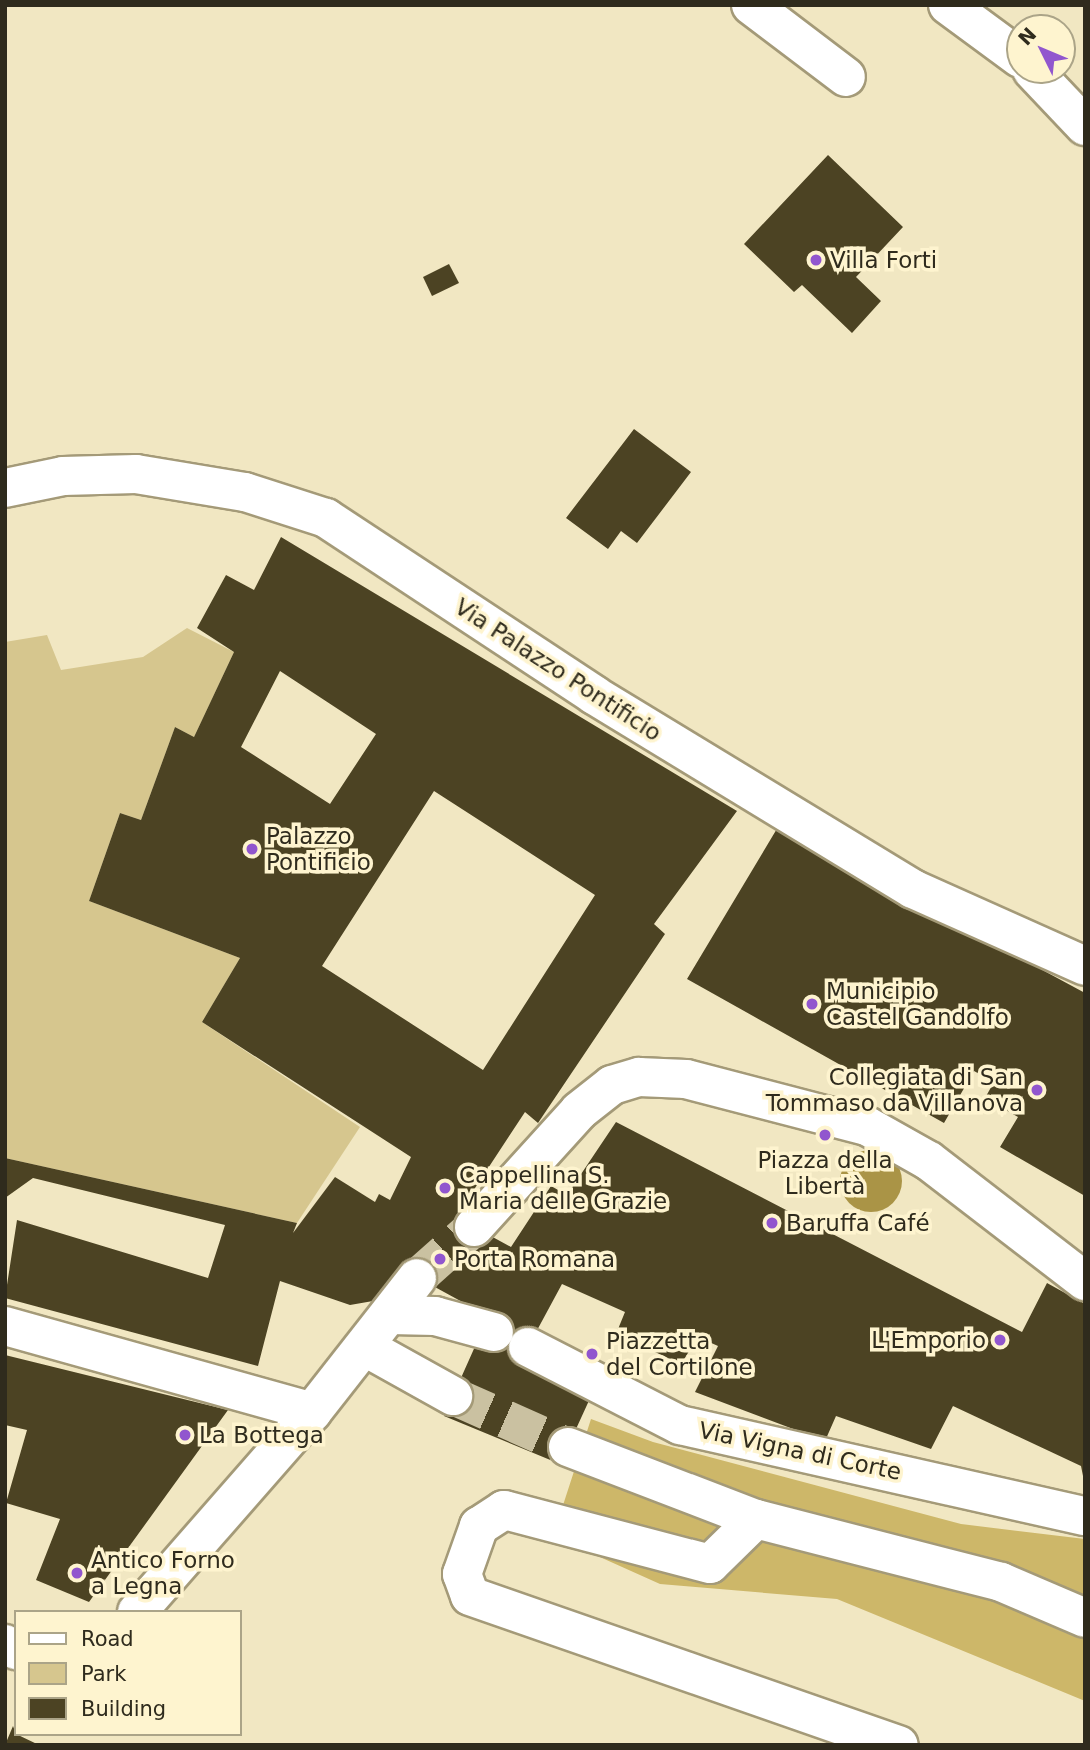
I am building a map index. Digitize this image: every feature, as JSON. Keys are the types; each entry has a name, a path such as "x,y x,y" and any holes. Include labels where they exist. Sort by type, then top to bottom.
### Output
{"street":[{"path":"751,5 846,77"},
{"path":"948,5 1006,48"},
{"path":"1045,84 1085,126"},
{"name":"Via Palazzo Pontificio","path":"5,488 82,475 149,475 245,492 326,519 594,695 913,889 1085,965"},
{"path":"474,1227 579,1111 612,1085 639,1077 685,1079 867,1126 929,1161 1085,1281"},
{"path":"139,1610 312,1412 391,1315 417,1278"},
{"path":"391,1315 435,1316 494,1332"},
{"path":"5,1326 312,1412"},
{"path":"365,1347 453,1396"},
{"name":"Via Vigna di Corte","path":"528,1347 680,1425 1085,1516"},
{"path":"568,1447 756,1519 1001,1582 1085,1618"},
{"path":"756,1519 710,1564 504,1510 479,1526 462,1574 470,1596 899,1745"}],"green space":[{"path":"187,628 234,652 194,737 175,727 141,820 120,813 89,901 240,958 202,1022 360,1127 297,1223 5,1158 5,642 47,635 61,670 143,657"}],"shaded area":[{"path":"865,1150 877,1150 893,1159 900,1169 900,1193 893,1203 877,1212 865,1212 854,1207 845,1198 840,1187 840,1175 845,1164 854,1155"},
{"path":"591,1419 653,1442 961,1524 1085,1539 1085,1701 837,1599 660,1584 553,1536"}],"building":[{"name":"Villa Forti","path":"828,155 903,227 856,277 881,301 852,333 802,285 794,292 744,244"},
{"path":"449,264 459,283 432,296 423,277"},
{"path":"634,429 691,472 637,543 621,531 608,549 566,518"},
{"path":"281,537 737,811 654,924 665,934 538,1123 525,1112 456,1217 511,1247 551,1186 567,1195 616,1122 1022,1332 1047,1283 1085,1304 1085,1486 1081,1466 953,1406 931,1449 836,1416 825,1441 695,1392 718,1346 698,1337 681,1364 616,1334 625,1312 562,1284 528,1347 592,1394 560,1464 444,1416 477,1342 499,1322 433,1286 389,1289 373,1301 350,1305 280,1281 258,1366 5,1298 17,1220 208,1278 225,1225 33,1178 5,1198 5,1158 297,1223 293,1233 335,1177 375,1202 379,1194 390,1200 411,1157 202,1022 240,958 89,901 120,813 141,820 175,727 194,737 234,652 197,628 226,575 254,590","holes":["280,671 376,734 330,804 241,747","434,791 595,895 483,1070 322,966"]},
{"path":"778,827 1085,993 1085,1196 1000,1147 1018,1117 985,1098 994,1082 974,1071 944,1123 687,979"},
{"path":"5,1355 228,1410 89,1602 36,1580 60,1519 6,1503 27,1430 5,1425"},
{"path":"13,1726 14,1736 39,1745 5,1745"}],"tunnel":[{"path":"417,1278 474,1227"},
{"path":"453,1396 568,1447"}],"place":[{"name":"Villa Forti","path":"816,260"},
{"name":"Palazzo Pontificio","path":"252,849"},
{"name":"Municipio Castel Gandolfo","path":"812,1004"},
{"name":"Collegiata di San Tommaso da Villanova","path":"1037,1090"},
{"name":"Piazza della Libertà","path":"825,1135"},
{"name":"Cappellina S. Maria delle Grazie","path":"445,1188"},
{"name":"Baruffa Café","path":"772,1223"},
{"name":"Porta Romana","path":"440,1259"},
{"name":"L'Emporio","path":"1000,1340"},
{"name":"Piazzetta del Cortilone","path":"592,1354"},
{"name":"La Bottega","path":"185,1435"},
{"name":"Antico Forno a Legna","path":"77,1573"}]}
